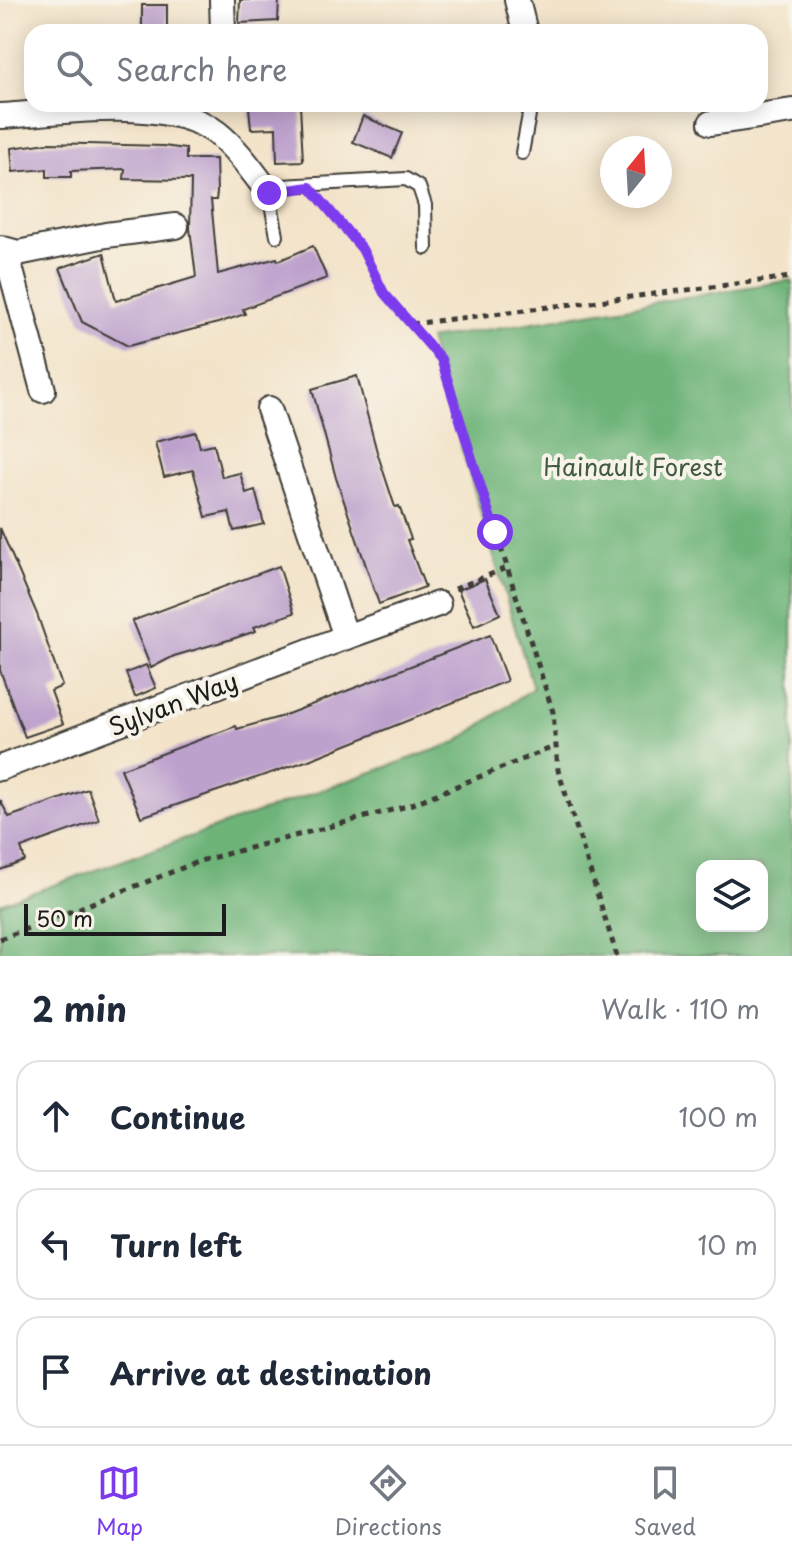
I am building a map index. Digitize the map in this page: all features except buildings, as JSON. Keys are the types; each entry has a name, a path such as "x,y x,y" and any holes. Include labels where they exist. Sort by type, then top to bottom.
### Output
{"street":[{"path":"222,0 223,24"},
{"path":"517,0 523,24"},
{"path":"711,123 792,111"},
{"path":"0,116 86,112"},
{"path":"196,112 232,147 266,190"},
{"path":"43,390 3,250 18,253 106,235 176,226"},
{"path":"269,409 346,637"},
{"name":"Sylvan Way","path":"0,768 438,604"}],"lane":[{"path":"522,153 530,112"},
{"path":"277,236 266,190 406,179 419,187 425,205 426,248"}],"path":[{"path":"318,197 362,249 384,293 441,359 553,712 558,770 617,956"},
{"path":"411,324 792,277"},
{"path":"438,604 439,596 506,568"},
{"path":"0,939 200,861 407,806 556,746"}],"green space":[{"name":"Hainault Forest","path":"792,280 792,956 0,956 0,904 457,742 533,688 429,339"}],"route":[{"path":"269,193 310,187 362,249 384,293 441,359 495,532"}]}
